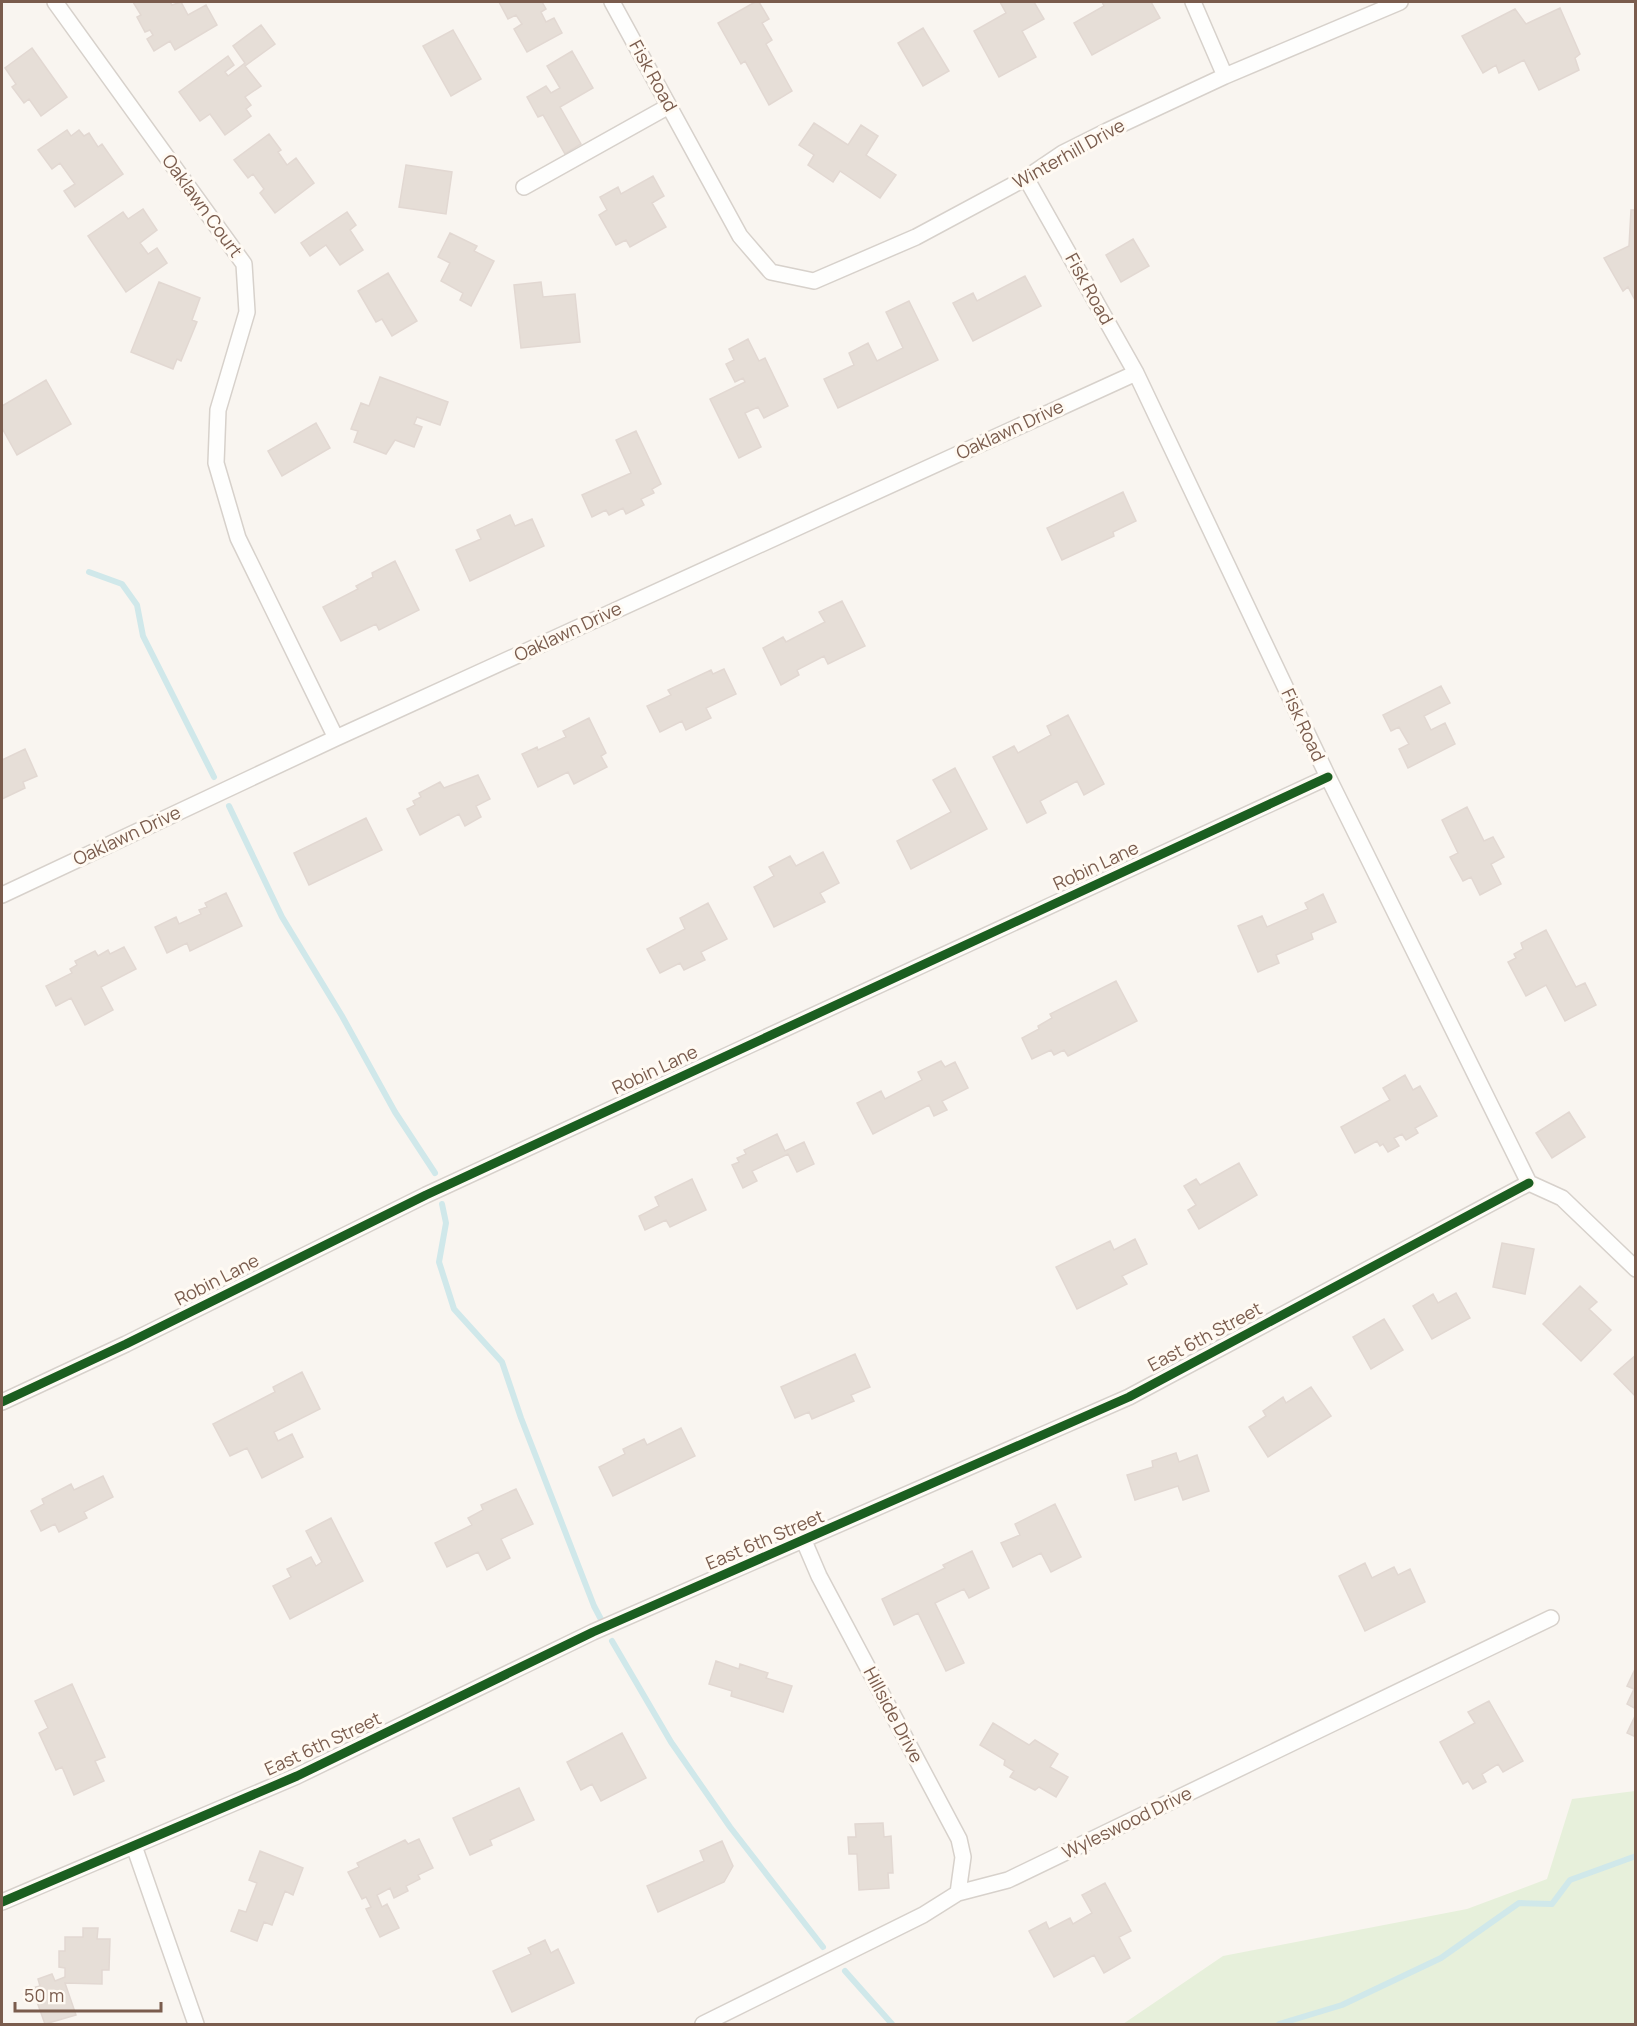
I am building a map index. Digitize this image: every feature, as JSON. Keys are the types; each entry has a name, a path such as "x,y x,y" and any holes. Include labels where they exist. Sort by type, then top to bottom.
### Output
{"street":[{"name":"Oaklawn Court","path":"55,2 244,264 247,312 218,410 216,464 238,538 336,738"},
{"name":"Fisk Road","path":"612,2 740,236 771,272"},
{"path":"1193,2 1226,76"},
{"name":"Winterhill Drive","path":"771,272 814,281 916,237 1026,178 1072,148 1226,76 1400,2"},
{"path":"524,187 669,106"},
{"name":"Fisk Road","path":"1026,178 1136,373 1328,777 1529,1183"},
{"name":"Oaklawn Drive","path":"2,895 336,738 1136,373"},
{"name":"Robin Lane","path":"2,1402 126,1344 426,1195 1328,777"},
{"path":"1529,1183 1562,1198 1635,1269"},
{"name":"East 6th Street","path":"2,1902 297,1776 593,1632 1129,1397 1529,1183"},
{"name":"Hillside Drive","path":"804,1541 819,1576 959,1839 963,1857 958,1893"},
{"name":"Wyleswood Drive","path":"703,2025 922,1915 958,1893 1008,1880 1551,1618"},
{"path":"134,1846 196,2025"}],"green space":[{"path":"1635,1791 1635,2024 1123,2024 1223,1956 1467,1909 1547,1879 1572,1799"}],"building":[{"path":"133,2 170,2 172,5 181,2 188,15 206,5 217,25 175,50 170,41 154,51 147,39 153,35 150,30 145,32 137,17 141,15"},
{"path":"499,2 542,2 546,9 541,12 546,22 554,18 562,33 527,52 514,29 522,24 516,15 508,19"},
{"path":"755,2 759,2 769,19 762,23 772,40 766,44 792,91 769,105 745,61 741,64 718,23"},
{"path":"1000,2 1034,2 1044,19 1022,31 1036,57 999,77 974,31 1006,13"},
{"path":"1102,2 1151,2 1160,18 1092,55 1074,23 1104,6"},
{"path":"1560,8 1580,54 1575,58 1579,70 1539,90 1524,60 1499,73 1496,65 1483,73 1462,36 1515,9 1526,24"},
{"path":"261,25 275,44 245,66 261,86 245,97 251,105 246,109 251,116 225,135 210,114 200,121 179,92 228,56 234,65 225,72 228,76 245,63 233,46"},
{"path":"923,28 949,71 923,86 898,43"},
{"path":"453,30 481,79 451,96 423,46"},
{"path":"32,48 67,97 41,116 29,99 24,103 12,87 16,84 5,68"},
{"path":"572,51 593,88 560,107 581,144 565,154 543,115 538,117 527,97 546,86 551,93 560,88 547,66"},
{"path":"814,123 848,145 861,125 878,136 866,155 896,175 880,198 840,171 833,182 808,165 814,155 799,145"},
{"path":"67,130 71,136 79,130 84,136 89,133 98,147 102,144 123,174 75,207 64,191 75,184 60,163 52,169 38,150"},
{"path":"269,134 281,150 278,152 287,165 296,158 314,183 275,213 260,193 264,189 253,174 248,178 234,160"},
{"path":"406,165 452,172 446,214 399,207"},
{"path":"653,176 664,196 652,203 666,227 630,247 626,240 616,245 599,215 607,210 600,197 618,187 621,194"},
{"path":"143,209 157,230 140,243 148,254 157,248 167,263 126,292 88,236 123,212 128,219"},
{"path":"1631,210 1636,210 1636,302 1628,287 1623,291 1604,258 1629,246"},
{"path":"347,212 356,225 350,230 363,250 340,265 326,245 310,256 301,243"},
{"path":"450,233 477,246 474,251 494,261 471,306 460,300 463,293 441,281 450,263 438,257"},
{"path":"1133,239 1149,266 1121,282 1106,255"},
{"path":"388,273 417,321 392,336 382,319 376,322 358,291"},
{"path":"1025,276 1041,306 973,341 953,303 973,293 977,301"},
{"path":"159,282 200,298 192,320 197,322 181,361 177,359 173,369 131,352"},
{"path":"541,282 543,297 575,294 580,342 521,348 514,285"},
{"path":"909,301 938,360 838,408 824,379 854,365 849,353 868,343 877,361 903,348 886,312"},
{"path":"748,339 759,361 765,358 788,406 764,418 758,407 745,413 761,447 739,458 710,399 745,382 743,378 735,382 726,364 734,360 729,349"},
{"path":"380,377 448,402 440,425 417,417 414,424 422,427 414,447 395,440 386,454 354,442 358,431 351,429 361,403 369,406"},
{"path":"46,380 71,424 17,455 2,428 2,406"},
{"path":"316,423 330,448 282,476 268,451"},
{"path":"636,431 661,484 652,489 654,493 641,499 644,505 626,514 623,508 609,515 606,510 592,517 582,495 631,473 616,440"},
{"path":"1123,492 1136,521 1113,532 1114,536 1062,560 1047,528"},
{"path":"510,515 515,526 532,519 544,546 470,581 456,550 481,539 477,530"},
{"path":"395,561 419,610 379,630 376,624 341,641 323,607 358,589 356,586 373,577 372,573"},
{"path":"842,601 865,646 828,664 824,656 797,670 799,675 781,685 763,648 783,637 786,642 825,622 819,612"},
{"path":"724,669 736,694 706,708 711,718 686,730 682,721 660,732 647,706 671,695 668,690 711,670 713,674"},
{"path":"1441,686 1450,703 1424,716 1431,730 1445,723 1455,744 1408,768 1399,749 1409,744 1399,727 1391,731 1383,715"},
{"path":"1068,715 1104,784 1084,795 1077,781 1040,801 1046,813 1027,823 993,757 1014,746 1018,753 1051,735 1047,726"},
{"path":"589,718 606,753 601,756 607,767 574,784 568,772 538,787 522,754 537,747 538,750 566,737 563,731"},
{"path":"25,749 37,776 23,782 25,788 2,799 2,760"},
{"path":"955,768 987,829 911,869 897,841 951,812 933,780"},
{"path":"478,775 490,799 476,806 481,817 465,826 459,814 420,835 407,809 415,805 413,801 421,797 419,793 440,782 444,788"},
{"path":"1467,807 1484,841 1493,837 1504,857 1491,864 1501,884 1480,895 1471,877 1463,881 1450,857 1458,853 1442,820"},
{"path":"366,818 382,850 309,885 294,853"},
{"path":"823,852 839,883 820,893 825,902 774,927 754,887 774,876 769,867 790,856 796,866"},
{"path":"226,893 242,926 190,951 187,943 167,953 155,927 176,917 179,924 201,914 199,910 207,907 205,903"},
{"path":"1323,894 1336,922 1311,933 1313,939 1276,955 1279,963 1258,972 1238,926 1262,916 1267,927 1308,909 1305,903"},
{"path":"708,903 727,939 701,952 705,960 684,970 680,963 660,973 647,949 685,929 680,918"},
{"path":"1546,930 1576,987 1585,983 1596,1005 1565,1021 1546,985 1526,996 1508,962 1516,958 1514,954 1523,949 1521,943"},
{"path":"124,947 136,969 101,987 113,1010 85,1025 71,998 56,1006 46,986 72,973 70,969 77,965 75,961 95,951 98,956 108,950 110,954"},
{"path":"1116,981 1137,1021 1068,1056 1064,1050 1054,1055 1051,1050 1032,1059 1022,1038 1039,1029 1038,1026 1052,1018 1050,1014"},
{"path":"941,1061 945,1067 955,1062 968,1088 942,1101 947,1110 934,1116 929,1105 873,1134 857,1103 881,1091 885,1099 922,1080 918,1072"},
{"path":"1405,1075 1413,1090 1420,1086 1437,1116 1415,1128 1418,1133 1406,1140 1402,1134 1394,1138 1399,1146 1388,1152 1383,1144 1380,1146 1377,1141 1355,1153 1341,1127 1390,1100 1383,1088"},
{"path":"1569,1112 1585,1137 1552,1158 1536,1133"},
{"path":"777,1134 785,1151 804,1142 814,1164 797,1172 788,1154 752,1171 757,1181 743,1188 732,1165 739,1162 737,1158 746,1154 744,1150"},
{"path":"1239,1163 1257,1195 1199,1229 1188,1210 1196,1205 1184,1186 1196,1179 1200,1185"},
{"path":"692,1179 706,1210 670,1227 666,1220 645,1230 639,1216 659,1206 655,1197"},
{"path":"1135,1239 1147,1264 1122,1276 1127,1284 1077,1309 1056,1267 1110,1241 1114,1250"},
{"path":"1502,1243 1534,1249 1525,1294 1493,1287"},
{"path":"1580,1286 1597,1302 1589,1309 1611,1330 1581,1361 1543,1324"},
{"path":"1456,1293 1470,1318 1432,1339 1413,1306 1433,1294 1438,1303"},
{"path":"1384,1319 1403,1350 1371,1369 1353,1337"},
{"path":"855,1354 870,1387 851,1395 854,1401 812,1419 809,1412 795,1418 781,1387"},
{"path":"1636,1355 1636,1397 1614,1374"},
{"path":"302,1372 320,1409 274,1432 278,1441 292,1434 303,1457 262,1478 247,1448 230,1456 213,1424 275,1392 273,1387"},
{"path":"1311,1387 1331,1416 1268,1457 1249,1427 1266,1416 1263,1411 1283,1397 1286,1403"},
{"path":"681,1428 695,1456 613,1496 599,1467 625,1454 623,1449 644,1439 647,1445"},
{"path":"1176,1453 1179,1462 1197,1455 1209,1491 1183,1500 1178,1486 1135,1500 1127,1475 1153,1467 1152,1461"},
{"path":"103,1476 113,1497 84,1512 87,1518 59,1532 55,1524 41,1531 31,1511 44,1504 42,1499 71,1484 74,1490"},
{"path":"516,1489 533,1524 501,1539 510,1558 487,1570 478,1552 447,1567 435,1543 472,1525 468,1518 483,1510 481,1505"},
{"path":"1055,1504 1081,1557 1051,1572 1041,1553 1013,1567 1001,1543 1020,1535 1015,1524"},
{"path":"331,1518 363,1581 290,1619 273,1586 291,1577 287,1569 311,1557 316,1566 322,1562 306,1531"},
{"path":"972,1551 989,1588 969,1598 964,1589 935,1603 964,1663 946,1671 918,1613 894,1625 882,1599 945,1568 943,1565"},
{"path":"1365,1563 1372,1578 1394,1567 1398,1575 1410,1569 1425,1602 1365,1631 1339,1576"},
{"path":"716,1661 739,1669 740,1664 768,1673 766,1678 792,1686 783,1712 731,1696 732,1691 709,1684"},
{"path":"1636,1667 1636,1709 1627,1704 1634,1689 1627,1686"},
{"path":"72,1684 105,1757 95,1761 104,1781 74,1795 62,1767 56,1770 39,1733 48,1728 35,1701"},
{"path":"1489,1701 1523,1761 1503,1772 1498,1764 1482,1774 1486,1782 1473,1789 1468,1781 1463,1784 1440,1742 1475,1723 1468,1712"},
{"path":"1636,1714 1636,1737 1627,1733"},
{"path":"993,1723 1029,1745 1035,1740 1058,1754 1050,1767 1068,1777 1056,1797 1039,1787 1035,1790 1010,1777 1014,1771 1004,1765 1005,1760 980,1745"},
{"path":"622,1733 646,1778 601,1801 592,1784 581,1790 567,1762"},
{"path":"519,1788 534,1820 490,1840 492,1845 470,1855 453,1818"},
{"path":"883,1823 884,1837 891,1836 893,1873 888,1873 889,1888 859,1890 857,1854 849,1854 848,1837 856,1837 855,1824"},
{"path":"419,1839 433,1868 418,1875 420,1879 406,1886 408,1891 394,1898 390,1888 377,1895 382,1907 387,1904 399,1928 380,1937 366,1909 371,1907 366,1897 362,1899 348,1872 359,1867 357,1863 405,1840 408,1844"},
{"path":"722,1841 733,1866 724,1882 658,1912 647,1886 704,1861 700,1851"},
{"path":"260,1851 303,1868 293,1895 285,1891 272,1925 264,1922 257,1941 231,1931 239,1910 246,1912 257,1883 249,1880"},
{"path":"1105,1883 1131,1931 1119,1937 1130,1958 1104,1973 1094,1955 1054,1977 1029,1931 1046,1922 1049,1929 1070,1918 1073,1924 1092,1913 1082,1895"},
{"path":"83,1928 98,1928 97,1939 110,1939 109,1970 102,1970 102,1984 65,1983 76,2015 45,2024 32,1988 40,1986 38,1979 52,1974 55,1981 65,1977 65,1968 59,1967 59,1951 65,1951 65,1937 83,1937"},
{"path":"545,1940 551,1953 558,1949 574,1983 512,2012 493,1971 531,1954 528,1948"}],"waterway":[{"path":"89,572 122,584 137,605 143,636 214,777"},
{"path":"229,806 282,917 342,1016 395,1112 435,1173"},
{"path":"442,1204 446,1223 439,1262 454,1309 502,1362 521,1418 594,1606 605,1627"},
{"path":"612,1641 671,1742 730,1827 823,1947"},
{"path":"1279,2024 1342,2005 1441,1958 1519,1903 1552,1904 1570,1880 1636,1856"},
{"path":"845,1971 892,2024"}],"cycle path":[{"path":"2,1402 126,1344 426,1195 1328,777"},
{"path":"2,1902 297,1776 593,1632 1129,1397 1529,1183"}]}
